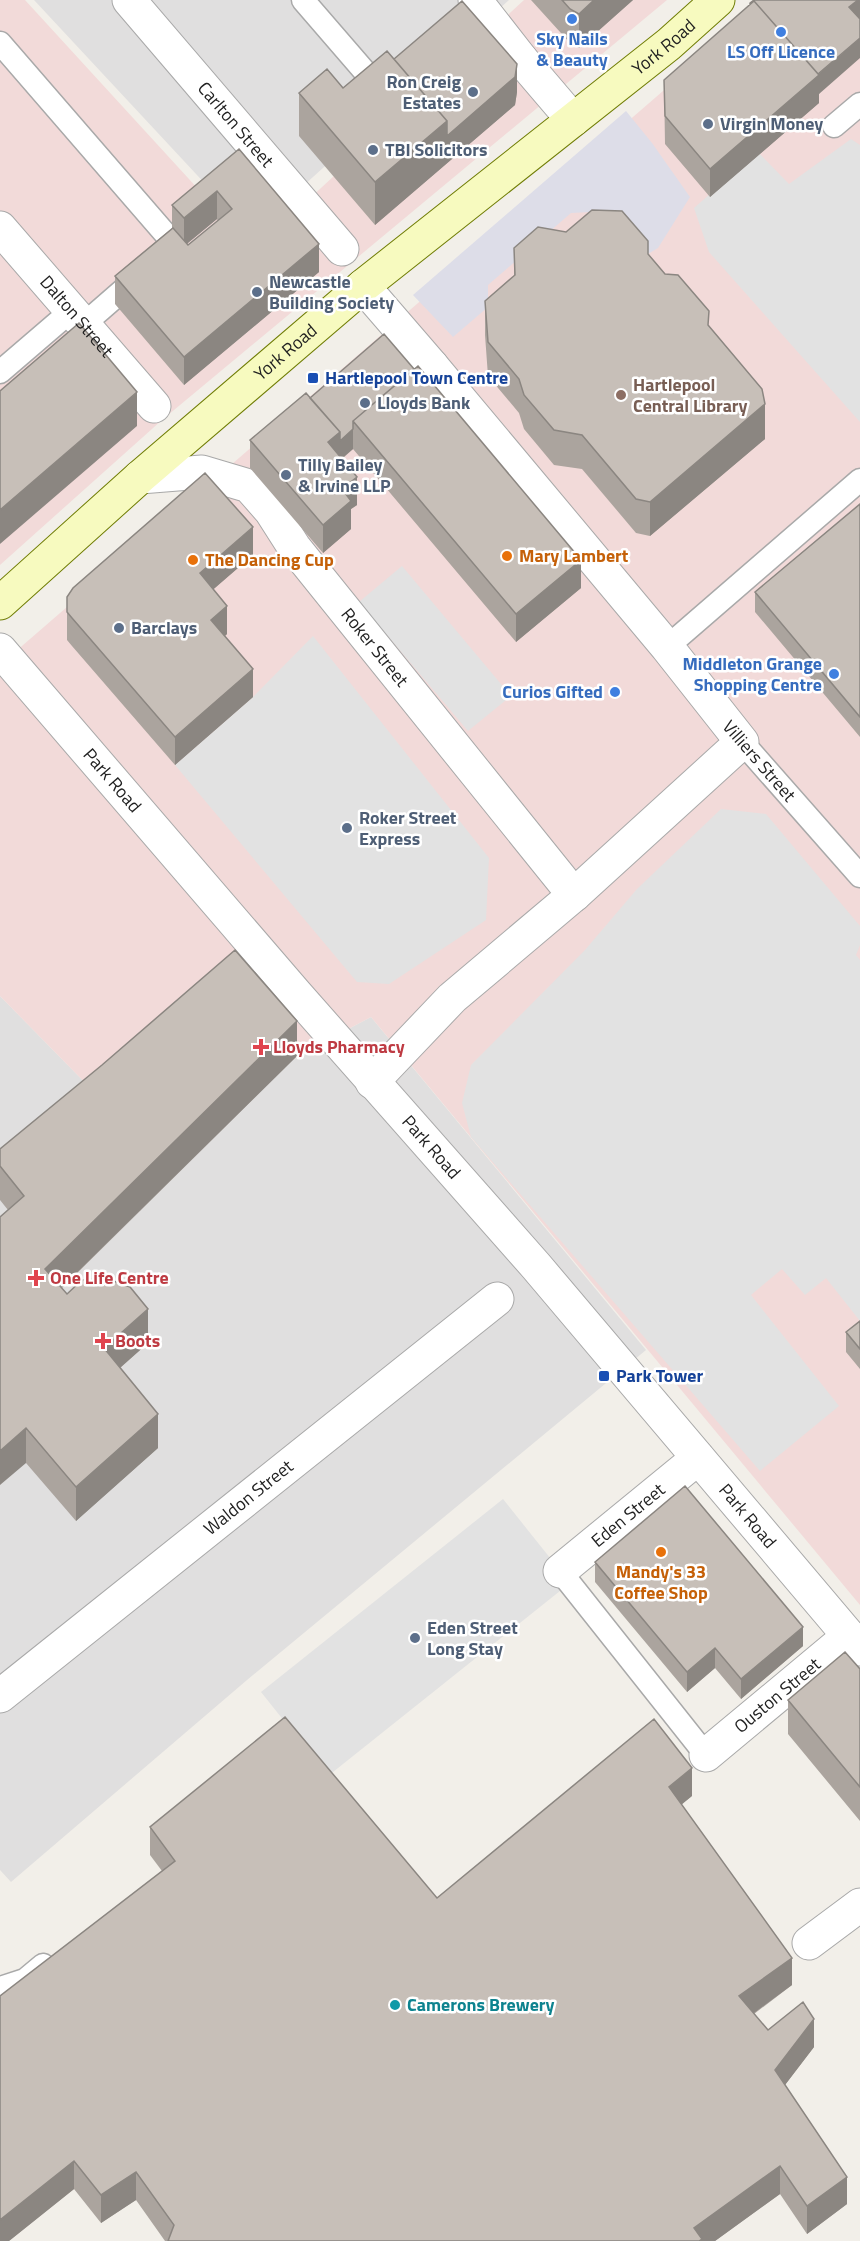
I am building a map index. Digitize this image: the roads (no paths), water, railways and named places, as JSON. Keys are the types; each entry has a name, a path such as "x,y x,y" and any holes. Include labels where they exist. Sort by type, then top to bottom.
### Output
{"main road":[{"name":"York Road","path":"0,603 140,477 363,286 669,44 718,0"}],"street":[{"name":"Carlton Street","path":"129,0 342,249"},
{"path":"474,3 573,120"},
{"name":"Dalton Street","path":"0,228 154,406"},
{"name":"Villiers Street","path":"363,286 667,647 742,742"},
{"name":"Roker Street","path":"140,477 202,472 249,486 271,511 294,547 574,895"},
{"name":"Park Road","path":"0,650 372,1082 536,1266 854,1642"},
{"path":"372,1082 452,998 574,895 742,742"},
{"name":"Waldon Street","path":"0,1696 497,1299"},
{"name":"Eden Street","path":"560,1571 698,1458"},
{"name":"Ouston Street","path":"706,1755 854,1642"},
{"path":"809,1943 860,1905"}],"lane":[{"path":"303,0 379,88 396,73"},
{"path":"0,43 175,245 0,372"},
{"path":"834,126 860,104"},
{"path":"667,647 860,480"},
{"name":"Villiers Street","path":"742,742 860,876"},
{"path":"560,1571 706,1755"},
{"path":"0,1988 25,1980 62,1951"}],"place":[{"name":"Sky Nails & Beauty","path":"572,19"},
{"name":"LS Off Licence","path":"781,32"},
{"name":"Ron Creig Estates","path":"473,92"},
{"name":"Virgin Money","path":"708,124"},
{"name":"TBI Solicitors","path":"373,150"},
{"name":"Newcastle Building Society","path":"257,292"},
{"name":"Hartlepool Town Centre","path":"313,378"},
{"name":"Hartlepool Central Library","path":"621,395"},
{"name":"Lloyds Bank","path":"365,403"},
{"name":"Tilly Bailey & Irvine LLP","path":"286,475"},
{"name":"Mary Lambert","path":"507,556"},
{"name":"The Dancing Cup","path":"193,560"},
{"name":"Barclays","path":"119,628"},
{"name":"Middleton Grange Shopping Centre","path":"834,674"},
{"name":"Curios Gifted","path":"615,692"},
{"name":"Roker Street Express","path":"347,828"},
{"name":"Lloyds Pharmacy","path":"261,1047"},
{"name":"One Life Centre","path":"36,1278"},
{"name":"Boots","path":"103,1341"},
{"name":"Park Tower","path":"604,1376"},
{"name":"Mandy's 33 Coffee Shop","path":"661,1552"},
{"name":"Eden Street Long Stay","path":"415,1638"},
{"name":"Camerons Brewery","path":"395,2005"}]}
